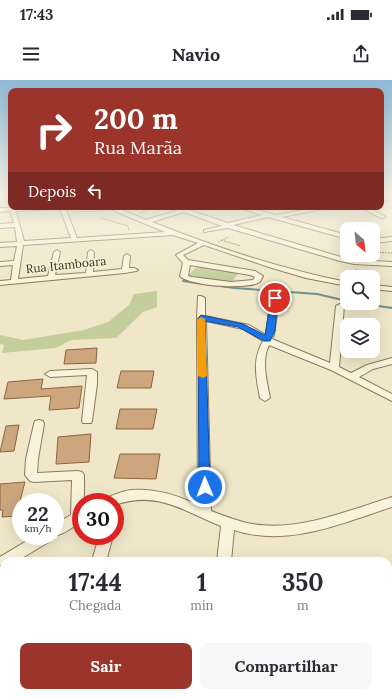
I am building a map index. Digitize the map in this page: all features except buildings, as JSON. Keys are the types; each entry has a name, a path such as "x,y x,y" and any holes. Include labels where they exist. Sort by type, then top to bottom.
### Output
{"street":[{"path":"14,282 21,244 16,222"},
{"path":"67,222 75,240"},
{"path":"146,222 292,273 340,283"},
{"path":"217,222 340,259"},
{"path":"206,231 247,222"},
{"path":"293,222 340,234"},
{"path":"0,226 17,225"},
{"path":"0,245 174,233"},
{"path":"380,240 392,239"},
{"path":"186,262 184,276 189,279 248,284 256,282 259,276 252,273 186,262 180,256 180,254 203,243"},
{"path":"51,278 57,252"},
{"path":"89,274 91,252"},
{"path":"125,270 127,256"},
{"path":"354,262 392,264"},
{"path":"0,264 17,263"},
{"name":"Rua Itamboara","path":"0,283 134,270"},
{"path":"380,288 392,289"},
{"path":"201,298 205,514"},
{"path":"265,398 261,377 260,359 262,350 271,331 275,298"},
{"path":"334,368 340,306"},
{"path":"201,318 240,325 267,340 334,368 392,398"},
{"path":"351,377 370,367 392,361"},
{"path":"50,374 92,372 92,384 87,421"},
{"path":"40,424 32,459 31,475 34,478 78,475 79,493"},
{"path":"124,498 132,494 153,494 171,499 228,524 263,531 297,529 392,502"},
{"path":"224,557 228,524"},
{"path":"12,557 32,545"},
{"path":"100,557 103,545"}],"path":[{"path":"116,222 128,226 128,237"},
{"path":"210,245 229,237"},
{"path":"221,240 241,246"},
{"path":"380,252 392,253"},
{"path":"354,262 356,270"}],"green space":[{"path":"197,266 239,272 232,282 188,276"},
{"path":"157,291 157,307 143,312 116,338 71,340 56,348 2,353 4,345 0,344 0,335 23,340 84,330 108,322 129,305 134,294"}],"waterway":[{"path":"183,281 235,288 317,294 340,299"},
{"path":"380,306 392,308"}],"slow traffic":[{"path":"201,319 203,376"}],"route":[{"path":"205,487 201,318 240,325 252,330 267,340 271,331 275,298"}]}
